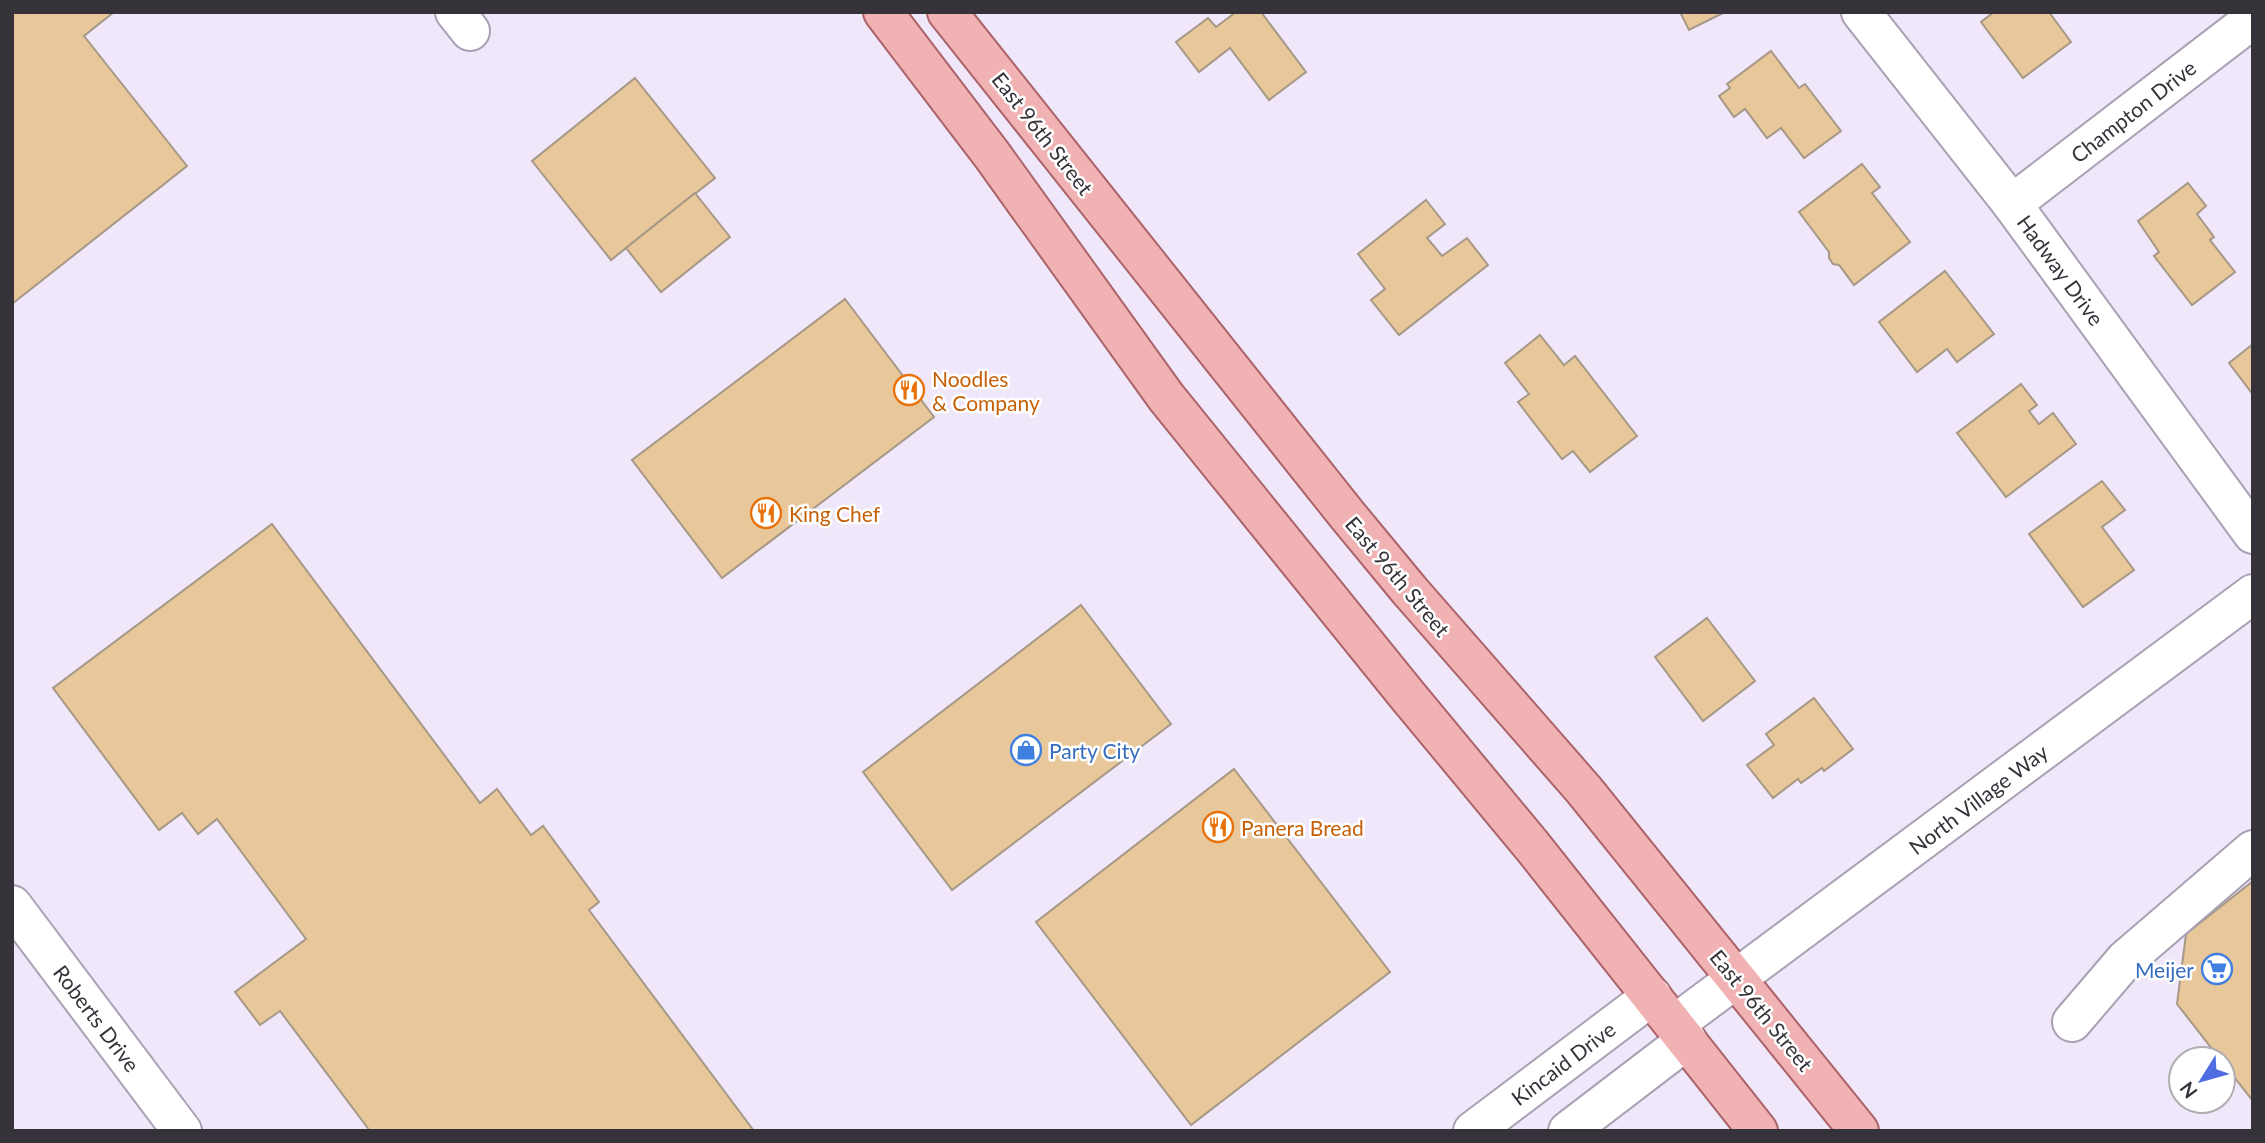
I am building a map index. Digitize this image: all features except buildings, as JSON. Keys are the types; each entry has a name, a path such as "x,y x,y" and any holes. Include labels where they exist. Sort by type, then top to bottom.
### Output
{"main road":[{"path":"883,12 992,155 1166,397 1679,1016 1758,1131"},
{"name":"East 96th Street","path":"947,12 1331,495 1410,591 1584,790 1859,1131"}],"street":[{"name":"Hadway Drive","path":"1861,12 2012,204 2253,534"},
{"name":"Champton Drive","path":"2012,204 2253,19"},
{"name":"North Village Way","path":"1679,1016 1736,978 2253,594"},
{"path":"2072,1022 2125,960 2253,850"},
{"name":"Roberts Drive","path":"12,905 182,1131"},
{"name":"Kincaid Drive","path":"1473,1131 1679,1016"},
{"path":"1568,1131 1679,1016"}],"place":[{"name":"Noodles & Company","path":"909,390"},
{"name":"King Chef","path":"766,513"},
{"name":"Party City","path":"1026,750"},
{"name":"Panera Bread","path":"1218,827"},
{"name":"Meijer","path":"2217,969"}]}
